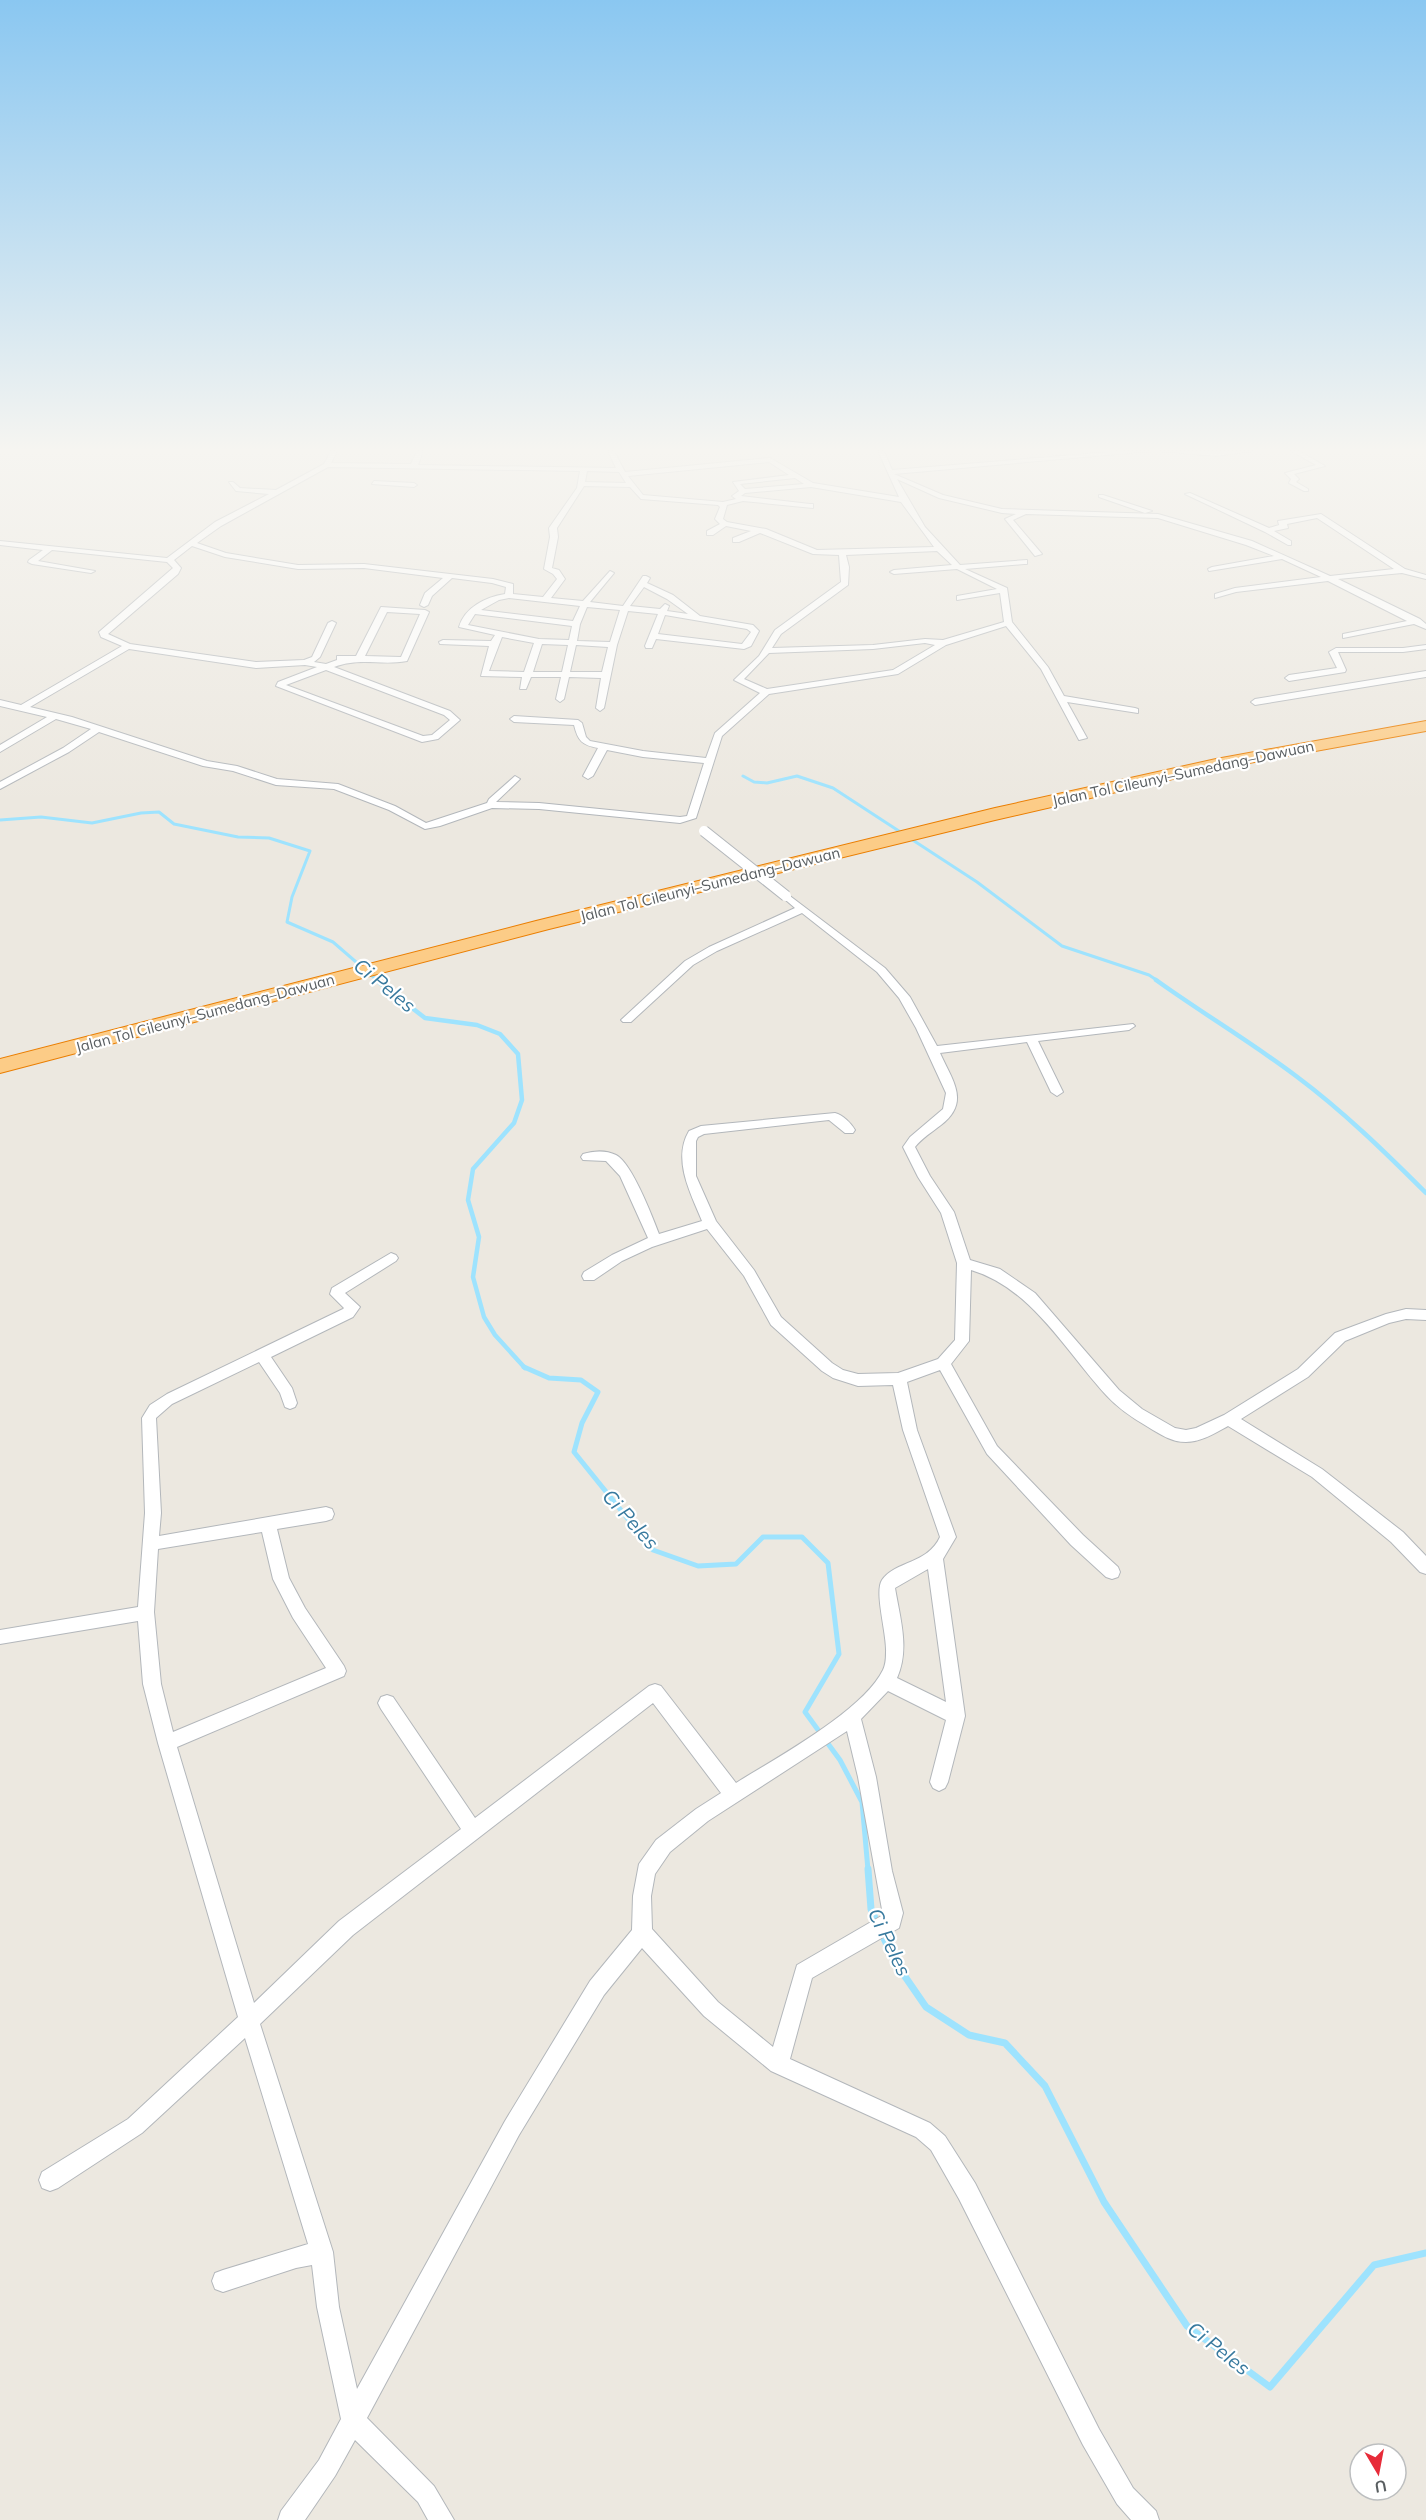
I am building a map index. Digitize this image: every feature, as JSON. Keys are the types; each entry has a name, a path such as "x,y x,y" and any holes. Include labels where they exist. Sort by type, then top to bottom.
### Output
{"highway":[{"name":"Jalan Tol Cileunyi–Sumedang–Dawuan","path":"539,921 682,882 985,806 1208,756 1426,716"},
{"name":"Jalan Tol Cileunyi–Sumedang–Dawuan","path":"0,1066 89,1035 539,921 1216,764 1426,726"},
{"name":"Jalan Tol Cileunyi–Sumedang–Dawuan","path":"0,1049 89,1035"}],"street":[{"path":"75,569 91,571"},
{"path":"177,569 103,632 104,635 128,646 256,665 305,662 326,668 447,714 456,720 435,737 422,739 280,686 326,668 354,658 384,609 425,612 404,659 354,658 316,657 305,662"},
{"path":"389,569 504,583 510,586 508,596"},
{"path":"545,600 561,579 556,572 548,569"},
{"path":"766,692 738,680 762,658 778,632 845,583 845,569"},
{"path":"894,572 949,569"},
{"path":"960,569 1004,590"},
{"path":"1212,569 1217,569"},
{"path":"1310,569 1426,627"},
{"path":"1398,569 1426,577"},
{"path":"1218,596 1235,590 1402,571"},
{"path":"560,699 567,675 575,624 583,606 610,573"},
{"path":"424,605 428,595 451,575"},
{"path":"600,708 613,645 624,610 644,581 699,618"},
{"path":"960,598 1004,590"},
{"path":"1004,590 1008,623 1045,669 1082,738"},
{"path":"613,645 539,641 463,627 463,623 473,611 502,596 508,596 583,606 661,612 750,627 755,631 747,646 739,647 654,636"},
{"path":"649,646 661,612 670,597"},
{"path":"473,611 575,624"},
{"path":"1347,636 1417,621"},
{"path":"316,657 332,623"},
{"path":"691,818 718,735 724,727 766,692 895,672 943,643 1008,623"},
{"path":"500,633 484,673 606,675"},
{"path":"523,687 539,641"},
{"path":"766,651 873,647 925,641 943,643"},
{"path":"443,642 494,644"},
{"path":"22,708 128,646"},
{"path":"1289,678 1342,670 1333,652 1336,650 1403,650 1426,647"},
{"path":"1255,702 1426,674"},
{"path":"1060,698 1135,711"},
{"path":"0,703 69,719 206,764 234,768 276,782 335,786 392,808 425,826 491,805 539,806 680,820 691,818"},
{"path":"69,719 82,711"},
{"path":"0,749 54,716"},
{"path":"514,719 578,723 582,738 588,743 643,754 711,761"},
{"path":"0,786 66,750 99,728"},
{"path":"588,776 604,746"},
{"path":"491,805 492,801 515,779"},
{"path":"691,818 704,831 894,982 921,1023 952,1093 953,1104 950,1111 914,1139 909,1147 947,1212 964,1263 962,1341 944,1363 899,1379 858,1380 838,1374 827,1367 776,1321 748,1273 710,1223 690,1176 690,1141 696,1132 829,1116 836,1117 849,1130"},
{"path":"627,1020 689,963 713,949 802,909"},
{"path":"932,1050 1129,1026"},
{"path":"1031,1038 1057,1092"},
{"path":"587,1157 607,1156 614,1159 628,1181 656,1241"},
{"path":"589,1276 600,1268 656,1241 710,1223"},
{"path":"392,1258 337,1292 351,1304 353,1310 156,1406 152,1411 149,1418 153,1513 146,1612 152,1684 167,1743 249,2020 322,2252 328,2307 352,2421 426,2494 442,2520"},
{"path":"964,1263 995,1272 1030,1297 1114,1394 1137,1413 1172,1434 1186,1436 1199,1434 1229,1419 1303,1373 1340,1336 1406,1314 1426,1315"},
{"path":"261,1354 287,1392 290,1403"},
{"path":"944,1363 992,1450 1077,1539 1112,1572"},
{"path":"290,2520 327,2468 513,2128 597,1988 642,1933 642,1896 646,1871 657,1854 663,1846 702,1815 833,1732 852,1717 893,1669 895,1651 887,1588 889,1583 935,1558 945,1546 948,1537 910,1430 899,1379"},
{"path":"1229,1419 1317,1473 1397,1537 1426,1567"},
{"path":"151,1544 326,1514"},
{"path":"167,1743 338,1671 299,1613 281,1579 268,1525"},
{"path":"935,1558 956,1716 939,1782"},
{"path":"0,1637 146,1612"},
{"path":"885,1681 956,1716"},
{"path":"50,2180 135,2126 346,1928 655,1692 734,1796"},
{"path":"387,1703 472,1830"},
{"path":"778,2064 804,1972 892,1921 893,1912 883,1871 867,1777 852,1717"},
{"path":"642,1933 711,2009 778,2064 923,2130 938,2143 967,2191 1091,2437 1125,2496 1147,2520"},
{"path":"223,2281 296,2257 322,2252"}],"waterway":[{"path":"743,776 754,782 767,783 797,776 833,788 977,882 1062,946 1149,975 1158,981"},
{"name":"Ci Peles","path":"0,820 41,817 92,823 141,813 159,812 174,824 238,837 269,838 310,851 292,897 287,922 333,942 378,981"},
{"name":"Ci Peles","path":"376,980 425,1018 477,1025 500,1034 518,1054 522,1100 514,1123 473,1169 468,1200 479,1237 473,1277 484,1317 495,1335 524,1367"},
{"path":"1156,980 1262,1051 1313,1089 1363,1132 1426,1193"},
{"name":"Ci Peles","path":"524,1367 549,1378 581,1380 598,1392 582,1423 574,1452 653,1550 698,1566 736,1564 763,1537 802,1537 828,1563 839,1654 805,1712 821,1734"},
{"name":"Ci Peles","path":"826,1741 840,1760 862,1802 868,1870"},
{"name":"Ci Peles","path":"868,1869 871,1909 878,1925"},
{"name":"Ci Peles","path":"881,1932 895,1962 926,2007 969,2035 1005,2043 1045,2086 1104,2202 1187,2326 1270,2387 1374,2265 1426,2253"}]}
